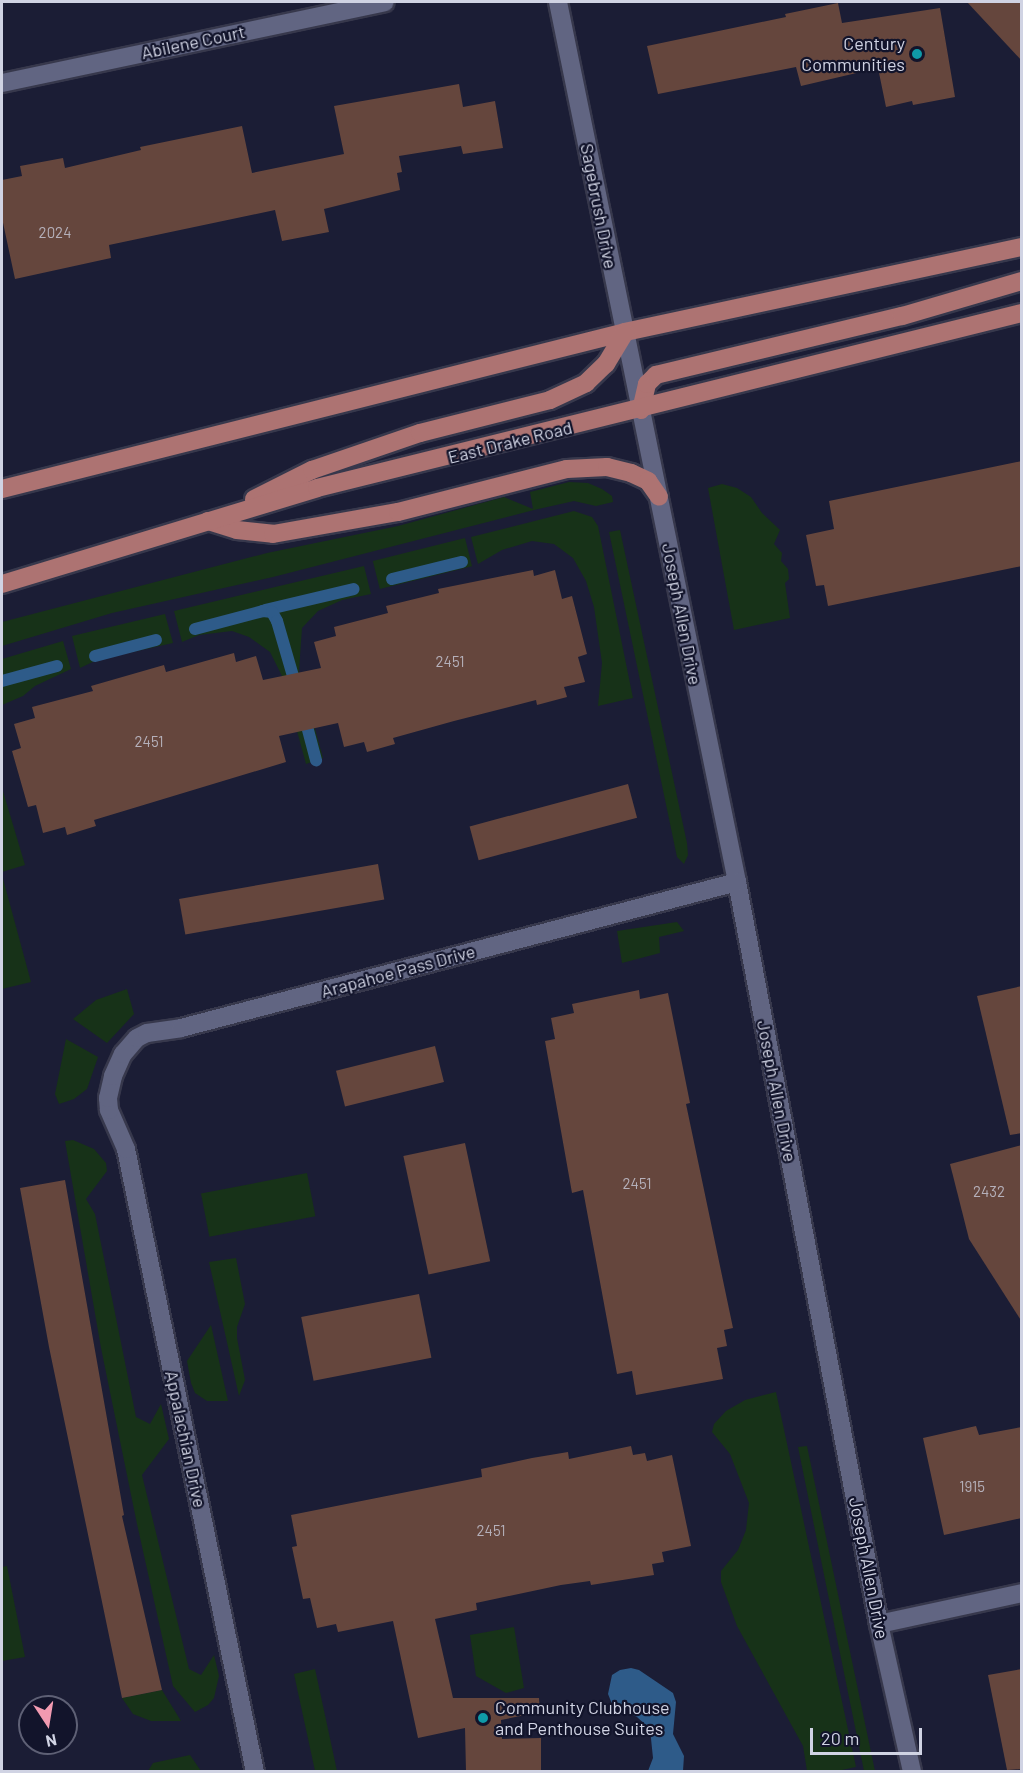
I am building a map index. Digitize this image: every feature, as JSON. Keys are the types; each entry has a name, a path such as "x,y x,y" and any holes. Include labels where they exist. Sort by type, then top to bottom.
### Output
{"main road":[{"path":"2,489 625,332 1022,247"},
{"path":"641,410 647,384 656,375 902,316 1022,281"},
{"name":"East Drake Road","path":"2,584 317,488 641,410 1022,313"},
{"path":"208,521 312,470 420,433 550,400 586,383 606,364 625,332"},
{"path":"208,521 237,530 273,534 398,512 567,469 607,467 632,473 648,481 659,497"}],"street":[{"name":"Abilene Court","path":"2,83 366,3 386,2"},
{"name":"Sagebrush Drive","path":"558,2 641,410"},
{"name":"Joseph Allen Drive","path":"641,410 736,882 879,1624 912,1772"},
{"name":"Arapahoe Pass Drive","path":"109,1110 108,1098 113,1076 123,1054 137,1038 147,1033 181,1028 736,882"},
{"name":"Appalachian Drive","path":"109,1110 126,1149 255,1772"},
{"path":"879,1624 1022,1593"}],"green space":[{"path":"569,482 588,483 602,489 612,496 613,502 596,506 574,501 534,510 273,577 112,613 2,646 2,622 267,553 398,526 504,497 533,509 530,492"},
{"path":"722,484 737,488 751,497 762,513 780,530 774,544 782,553 781,561 788,569 789,579 785,583 790,618 734,630 708,488"},
{"path":"574,511 592,517 598,526 633,698 598,706 602,663 594,607 586,581 573,558 554,544 532,541 502,550 478,564 471,537"},
{"path":"620,530 687,843 688,855 684,864 677,857 609,532"},
{"path":"465,538 472,566 380,589 373,561"},
{"path":"364,566 371,594 342,600 318,611 302,628 299,671 323,758 306,764 282,676 270,652 249,637 232,631 199,635 182,642 174,611"},
{"path":"165,614 173,643 97,660 80,668 72,636"},
{"path":"63,641 71,669 2,705 2,659"},
{"path":"2,788 25,865 2,872"},
{"path":"2,875 31,982 2,989"},
{"path":"677,922 684,931 659,937 660,953 622,963 617,931"},
{"path":"127,989 134,1014 107,1043 73,1019 96,1000"},
{"path":"66,1039 98,1057 87,1089 74,1099 59,1104 55,1094"},
{"path":"73,1140 94,1149 106,1163 107,1171 86,1199 95,1214 136,1417 150,1424 161,1404 169,1439 142,1475 189,1669 201,1675 214,1655 219,1676 214,1698 208,1705 195,1712 173,1686 137,1524 101,1348 65,1141"},
{"path":"307,1173 315,1216 209,1237 201,1194"},
{"path":"236,1258 245,1304 237,1327 245,1380 239,1396 209,1262"},
{"path":"211,1325 228,1401 207,1401 195,1393 191,1383 187,1361"},
{"path":"776,1392 856,1767 837,1771 807,1771 803,1746 737,1626 721,1582 721,1571 738,1550 746,1530 749,1503 730,1454 712,1432 714,1424 726,1411 745,1400"},
{"path":"807,1446 875,1771 864,1771 798,1447"},
{"path":"7,1566 25,1657 2,1661 2,1567"},
{"path":"514,1627 524,1688 506,1693 476,1676 470,1635"},
{"path":"315,1669 337,1771 315,1771 294,1674"},
{"path":"162,1690 181,1721 151,1721 133,1714 122,1698"},
{"path":"190,1755 201,1771 148,1771 153,1763"}],"water":[{"path":"631,1668 639,1670 673,1693 676,1702 673,1734 684,1756 683,1771 648,1771 653,1758 650,1729 637,1717 612,1704 608,1694 612,1675 620,1670"}],"building":[{"path":"967,2 1022,2 1022,61"},
{"path":"838,3 842,23 940,8 955,97 913,105 912,101 886,107 878,68 801,86 796,67 658,94 647,46 786,17 785,14"},
{"path":"459,84 463,107 495,101 503,148 463,154 461,146 399,156 402,172 397,173 400,190 324,209 329,232 282,241 275,210 109,245 111,258 15,279 2,218 2,180 22,176 20,166 63,158 65,168 141,150 140,147 242,126 252,173 344,154 334,106"},
{"path":"1022,461 1022,566 828,606 824,585 816,586 806,535 834,529 829,501"},
{"path":"533,570 534,576 555,570 562,599 572,596 587,654 578,657 585,682 564,687 567,697 537,705 536,700 454,721 393,738 395,744 367,752 364,742 344,747 338,723 279,736 286,762 94,820 96,826 67,835 65,827 43,833 36,805 28,807 12,751 21,748 14,724 35,718 32,707 93,691 91,686 164,665 166,672 234,653 236,662 256,656 263,680 321,668 314,642 336,636 334,627 388,613 386,606 439,593 438,589"},
{"path":"628,784 637,818 479,860 470,826"},
{"path":"378,864 384,899 185,935 179,899"},
{"path":"1022,986 1022,1133 1010,1135 977,996"},
{"path":"639,990 640,999 668,993 690,1103 686,1104 733,1328 724,1330 727,1346 717,1348 723,1379 636,1395 632,1371 617,1374 583,1190 572,1193 545,1041 555,1039 551,1018 574,1013 572,1004"},
{"path":"435,1046 444,1082 345,1107 336,1071"},
{"path":"465,1143 490,1261 429,1274 403,1156"},
{"path":"1022,1145 1022,1322 969,1239 950,1164"},
{"path":"65,1180 124,1515 122,1516 162,1690 122,1698 49,1347 20,1188"},
{"path":"419,1294 431,1358 314,1381 301,1317"},
{"path":"976,1426 979,1435 1022,1427 1022,1518 944,1535 923,1438"},
{"path":"631,1446 633,1455 645,1453 647,1461 672,1455 691,1546 662,1552 664,1562 652,1564 654,1575 591,1585 590,1581 561,1585 476,1603 477,1610 435,1619 453,1698 539,1698 540,1712 501,1720 502,1739 541,1738 541,1772 466,1772 465,1728 418,1738 393,1621 338,1632 336,1624 317,1628 310,1598 303,1599 292,1547 297,1546 291,1515 482,1477 481,1469 532,1458 568,1452 569,1459"},
{"path":"1022,1669 1022,1769 1007,1770 988,1675"}],"waterway":[{"path":"392,579 462,562"},
{"path":"265,610 354,589"},
{"path":"195,629 263,611 272,612 277,621 297,690"},
{"path":"95,656 156,640"},
{"path":"2,681 57,666"},
{"path":"304,715 316,760"}],"place":[{"name":"Century Communities","path":"917,54"},
{"name":"Community Clubhouse and Penthouse Suites","path":"483,1718"}]}
